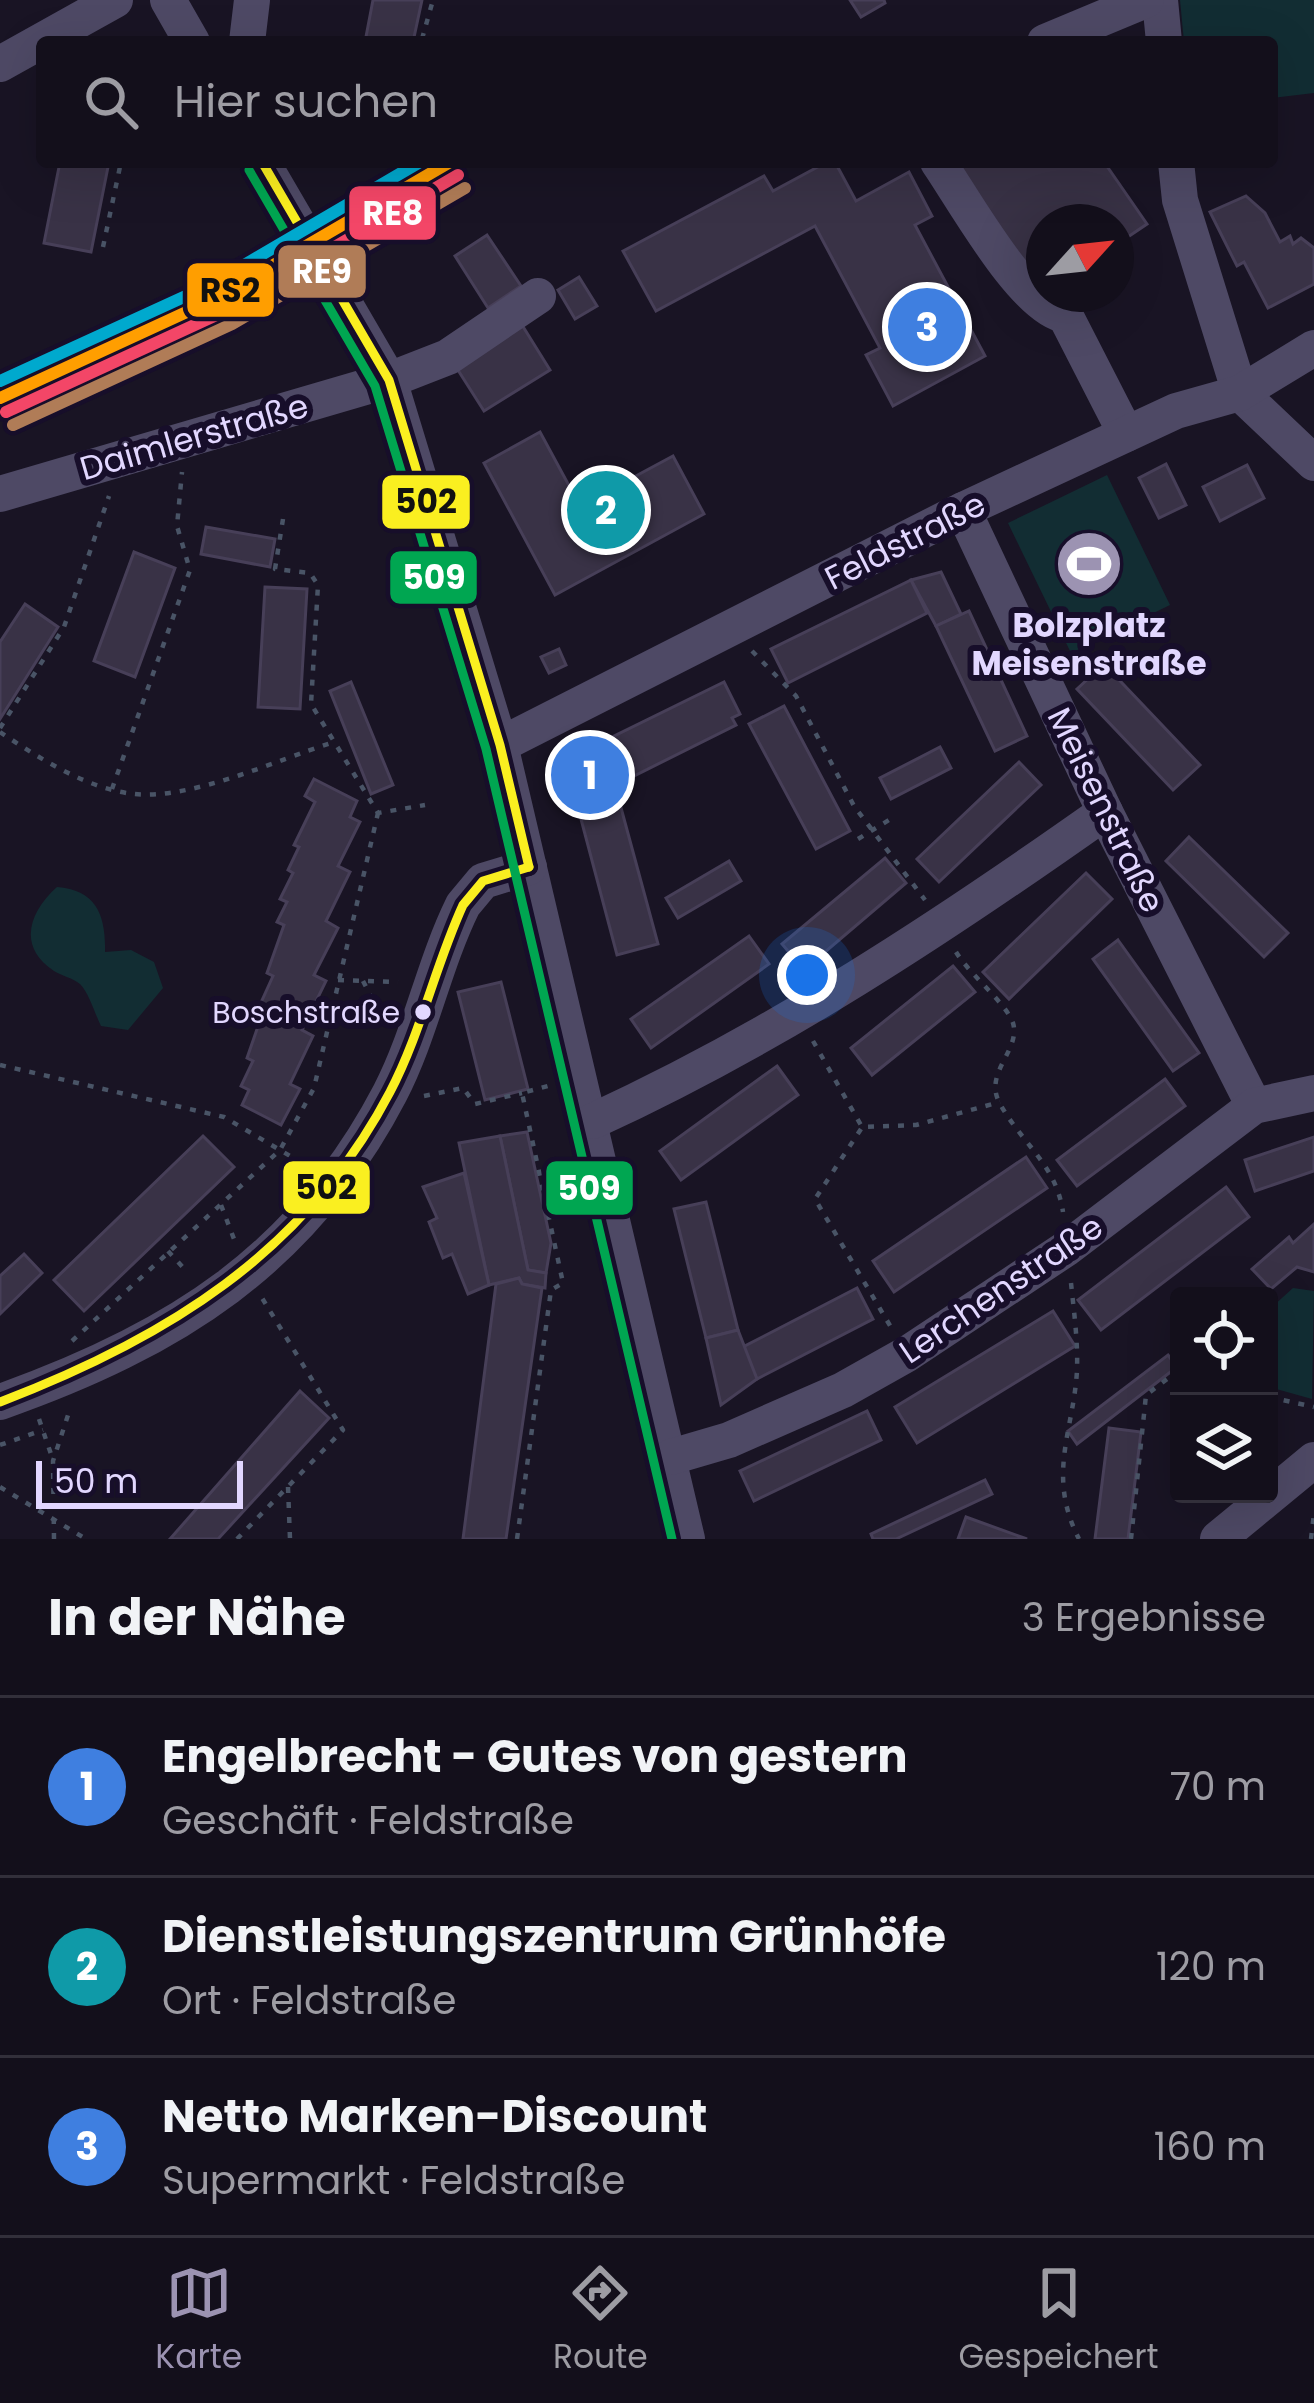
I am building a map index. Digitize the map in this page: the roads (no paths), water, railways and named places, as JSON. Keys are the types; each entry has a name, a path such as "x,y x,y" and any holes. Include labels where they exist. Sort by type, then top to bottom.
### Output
{"street":[{"path":"50,36 115,0"},
{"path":"168,0 189,36"},
{"path":"248,36 252,0"},
{"path":"1059,36 1146,0"},
{"path":"1160,0 1163,36"},
{"path":"0,64 36,44"},
{"path":"265,168 389,380 500,745 593,1121 687,1539"},
{"path":"942,168 1026,288 1046,310 1065,315 1126,434"},
{"path":"1177,168 1180,200 1240,393 1314,463"},
{"name":"Daimlerstraße","path":"0,494 389,380 448,357 538,296"},
{"name":"Feldstraße","path":"500,745 963,510 1176,411 1240,393 1314,348"},
{"name":"Meisenstraße","path":"963,510 1105,812 1254,1106"},
{"path":"593,1121 798,1016 941,928 1105,812"},
{"path":"15,1396 139,1347 271,1252 333,1181 398,1075 452,927 473,893 483,881 529,867"},
{"name":"Lerchenstraße","path":"671,1457 805,1407 907,1354 1067,1248 1254,1106 1314,1093"},
{"path":"1218,1539 1314,1460"}],"place":[{"name":"Netto Marken-Discount","path":"927,327"},
{"name":"Dienstleistungszentrum Grünhöfe","path":"606,510"},
{"name":"Bolzplatz Meisenstraße","path":"1089,564"},
{"name":"Engelbrecht - Gutes von gestern","path":"590,775"},
{"name":"Boschstraße","path":"423,1012"}]}
